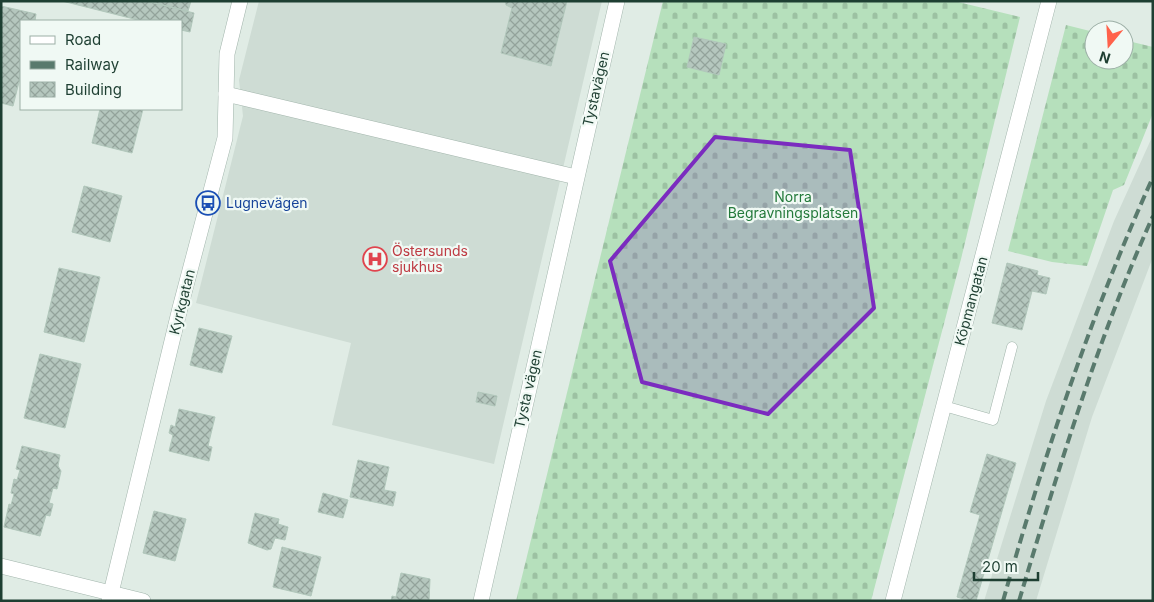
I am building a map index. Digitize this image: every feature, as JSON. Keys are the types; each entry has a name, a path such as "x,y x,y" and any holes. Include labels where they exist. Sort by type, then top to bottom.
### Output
{"street":[{"name":"Kyrkgatan","path":"110,597 180,308 225,138 226,54 240,1"},
{"name":"Tystavägen","path":"576,177 617,1"},
{"name":"Köpmangatan","path":"892,601 1049,1"},
{"path":"226,94 576,177"},
{"name":"Tysta vägen","path":"481,601 576,177"},
{"path":"1,566 110,597 143,601"}],"lane":[{"path":"944,406 993,420 1012,347"}],"highlighted area":[{"path":"715,137 850,150 874,308 768,414 642,382 610,261"}],"shaded area":[{"name":"Östersunds sjukhus","path":"259,1 602,1 494,464 332,425 351,343 196,303 243,116 239,80"},
{"path":"1153,135 1153,257 1092,417 1036,601 984,601 1046,401 1114,221"}],"green space":[{"name":"Norra Begravningsplatsen","path":"663,1 954,1 1020,17 961,259 871,601 516,601"},
{"path":"1066,25 1084,30 1084,70 1134,70 1134,42 1153,47 1153,113 1124,185 1113,190 1087,266 1052,262 1008,251"}],"building":[{"path":"62,1 146,1 194,13 190,32 182,30 182,20 138,20"},
{"path":"146,1 191,1 188,11"},
{"path":"505,1 567,1 551,66 501,53 512,8 506,5"},
{"path":"1,6 36,14 35,20 20,20 20,78 13,106 1,103"},
{"path":"694,37 726,44 719,75 687,67"},
{"path":"100,110 143,110 132,153 92,143"},
{"path":"84,186 122,196 110,242 72,232"},
{"path":"1007,263 1038,271 1037,275 1050,278 1046,294 1032,291 1022,330 992,323"},
{"path":"59,268 100,277 84,342 44,332"},
{"path":"199,328 232,336 222,373 190,365"},
{"path":"40,354 81,364 65,428 24,418"},
{"path":"478,392 497,396 495,406 476,402"},
{"path":"179,409 215,417 208,446 212,447 209,461 169,451 173,435 169,433 171,425 175,427"},
{"path":"22,446 60,455 58,466 61,471 57,489 53,488 49,503 53,504 50,516 46,515 40,536 4,527 9,504 11,505 14,494 11,493 14,479 17,480 20,470 16,469"},
{"path":"987,454 1016,463 976,601 970,601 957,597 980,515 970,512"},
{"path":"358,460 389,467 384,490 396,492 393,506 350,497"},
{"path":"323,493 348,500 343,518 318,512"},
{"path":"154,511 186,519 175,561 143,553"},
{"path":"255,513 279,519 278,524 288,527 285,540 275,538 271,549 267,550 248,543"},
{"path":"282,547 321,557 311,596 273,587"},
{"path":"401,573 430,579 429,601 391,601 392,596 396,597"}],"railway":[{"path":"1003,601 1035,493 1070,386 1109,281 1153,177"},
{"path":"1019,601 1096,358 1153,216"}],"place":[{"name":"Lugnevägen","path":"208,203"},
{"name":"Östersunds sjukhus","path":"375,259"}]}
